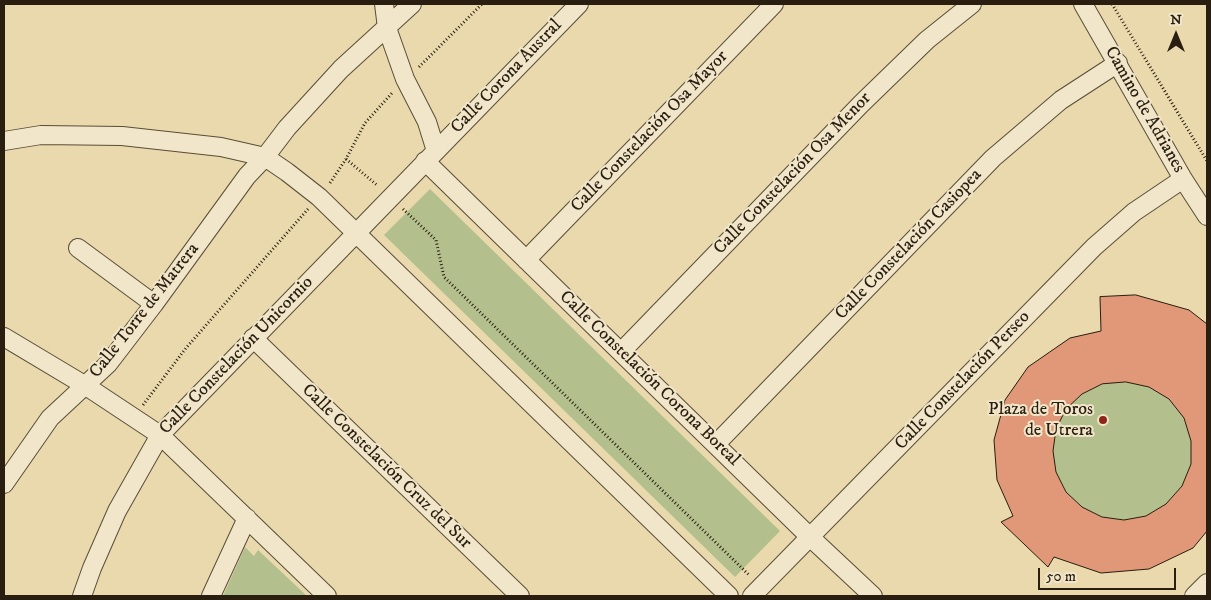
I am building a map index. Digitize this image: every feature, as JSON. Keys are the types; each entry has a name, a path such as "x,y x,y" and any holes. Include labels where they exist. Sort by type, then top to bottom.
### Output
{"street":[{"path":"384,4 387,28 405,79 427,122 431,156"},
{"path":"387,28 412,4"},
{"name":"Calle Corona Austral","path":"355,234 578,4"},
{"name":"Calle Constelación Osa Mayor","path":"526,260 774,4"},
{"name":"Calle Constelación Osa Menor","path":"621,352 860,104 927,40 972,4"},
{"name":"Camino de Adrianes","path":"1083,4 1183,179 1207,216"},
{"name":"Calle Torre de Matrera","path":"5,480 50,418 108,364 247,176 265,157 287,128 341,69 387,28"},
{"name":"Calle Constelación Casiopea","path":"716,444 993,158 1061,100 1118,63"},
{"path":"4,141 41,134 122,136 221,147 265,157 319,197 729,596"},
{"name":"Calle Constelación Corona Boreal","path":"431,156 526,260 873,596"},
{"name":"Calle Constelación Perseo","path":"753,588 810,537 1094,246 1134,212 1183,179"},
{"name":"Calle Constelación Unicornio","path":"82,596 117,511 160,435 355,234"},
{"path":"78,248 154,304"},
{"path":"4,338 86,386 160,435 327,596"},
{"name":"Calle Constelación Cruz del Sur","path":"253,338 520,596"},
{"path":"211,596 247,518"},
{"path":"1194,596 1207,582"}],"path":[{"path":"418,68 482,4"},
{"path":"1112,4 1207,162"},
{"path":"327,188 346,159 365,123 395,89"},
{"path":"346,159 382,189"},
{"path":"134,418 186,348 310,206"},
{"path":"400,206 436,240 444,278 753,588"}],"green space":[{"path":"430,189 780,531 735,577 384,235"},
{"name":"Plaza de Toros de Utrera","path":"1136,295 1189,310 1207,324 1207,531 1193,548 1149,569 1101,573 1054,557 1048,567 1001,522 1013,515 997,480 994,440 1005,400 1028,367 1070,338 1101,331 1100,297"},
{"path":"245,547 254,556 258,550 307,596 223,596"}],"building":[{"name":"Plaza de Toros de Utrera","path":"1136,295 1189,310 1207,324 1207,531 1193,548 1149,569 1101,573 1054,557 1048,567 1001,522 1013,516 997,480 994,440 1005,400 1028,367 1070,338 1101,331 1100,297","holes":["1126,382 1149,387 1169,399 1184,418 1191,441 1191,464 1182,486 1166,504 1146,516 1124,520 1102,517 1082,507 1066,492 1056,472 1053,451 1056,429 1066,409 1082,394 1102,384"]}],"place":[{"name":"Plaza de Toros de Utrera","path":"1103,420"}]}
